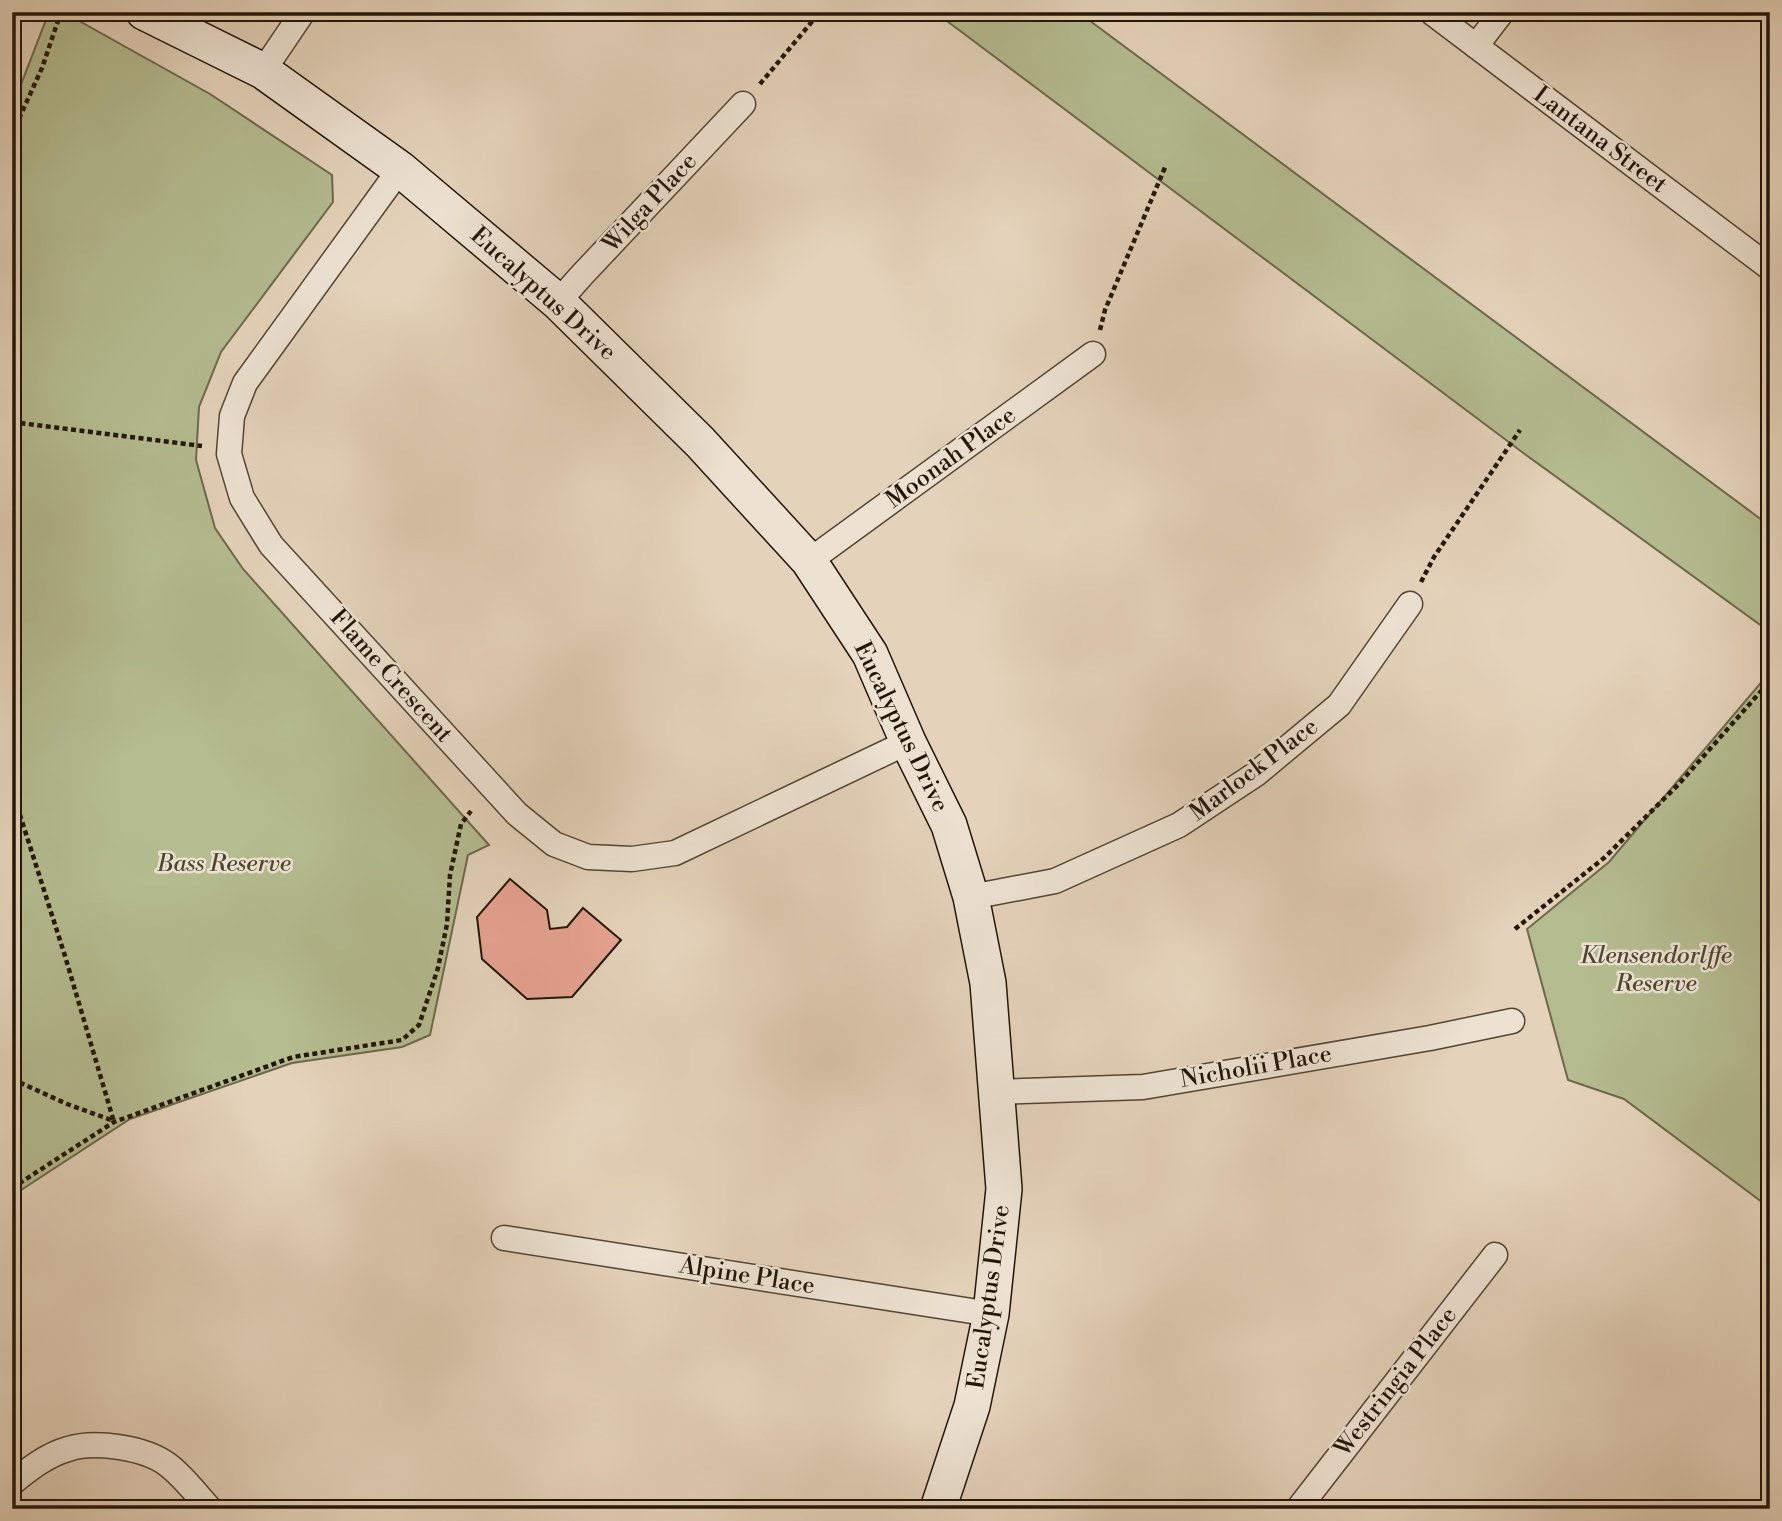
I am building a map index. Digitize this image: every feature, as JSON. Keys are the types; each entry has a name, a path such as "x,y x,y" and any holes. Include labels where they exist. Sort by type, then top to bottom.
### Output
{"street":[{"name":"Eucalyptus Drive","path":"144,12 262,71 400,169 558,302 700,442 809,561 870,654 908,742 949,825 971,897 988,983 1004,1189 991,1314 947,1506"},
{"path":"262,71 303,12"},
{"name":"Lantana Street","path":"1431,12 1770,268"},
{"path":"1476,46 1502,12"},
{"name":"Wilga Place","path":"558,302 743,104"},
{"name":"Flame Crescent","path":"400,169 244,383 232,416 229,454 242,498 271,545 517,814 554,844 588,857 632,859 675,853 908,742"},
{"name":"Moonah Place","path":"809,561 1093,354"},
{"name":"Marlock Place","path":"971,897 1055,881 1179,825 1256,774 1339,705 1410,604"},
{"name":"Nicholii Place","path":"997,1092 1143,1087 1430,1038 1512,1021"},
{"name":"Alpine Place","path":"504,1238 991,1314"},
{"name":"Westringia Place","path":"1298,1509 1495,1255"},
{"path":"12,1483 48,1457 70,1448 117,1447 146,1452 169,1465 210,1509"}],"path":[{"path":"12,134 42,68 61,12"},
{"path":"743,104 820,12"},
{"path":"1093,354 1105,310 1166,165"},
{"path":"12,422 204,447"},
{"path":"1410,604 1434,557 1520,430"},
{"path":"1515,929 1604,858 1678,785 1770,681"},
{"path":"12,790 114,1122"},
{"path":"12,1188 114,1122 293,1057 402,1040 419,1025 438,968 447,924 450,875 461,824 471,811"},
{"path":"12,1079 114,1122"}],"green space":[{"name":"Bass Reserve","path":"49,12 63,12 210,94 332,175 333,202 221,352 199,407 196,460 215,528 243,569 489,845 468,855 430,1035 402,1047 292,1063 130,1119 12,1196 12,108"},
{"path":"935,12 1078,12 1770,526 1770,632 1522,452"},
{"name":"Klensendorlffe Reserve","path":"1770,672 1770,1208 1624,1099 1568,1080 1527,929 1609,862"}],"building":[{"path":"510,879 547,910 550,929 567,927 583,908 621,940 572,997 527,999 482,959 477,917"}]}
